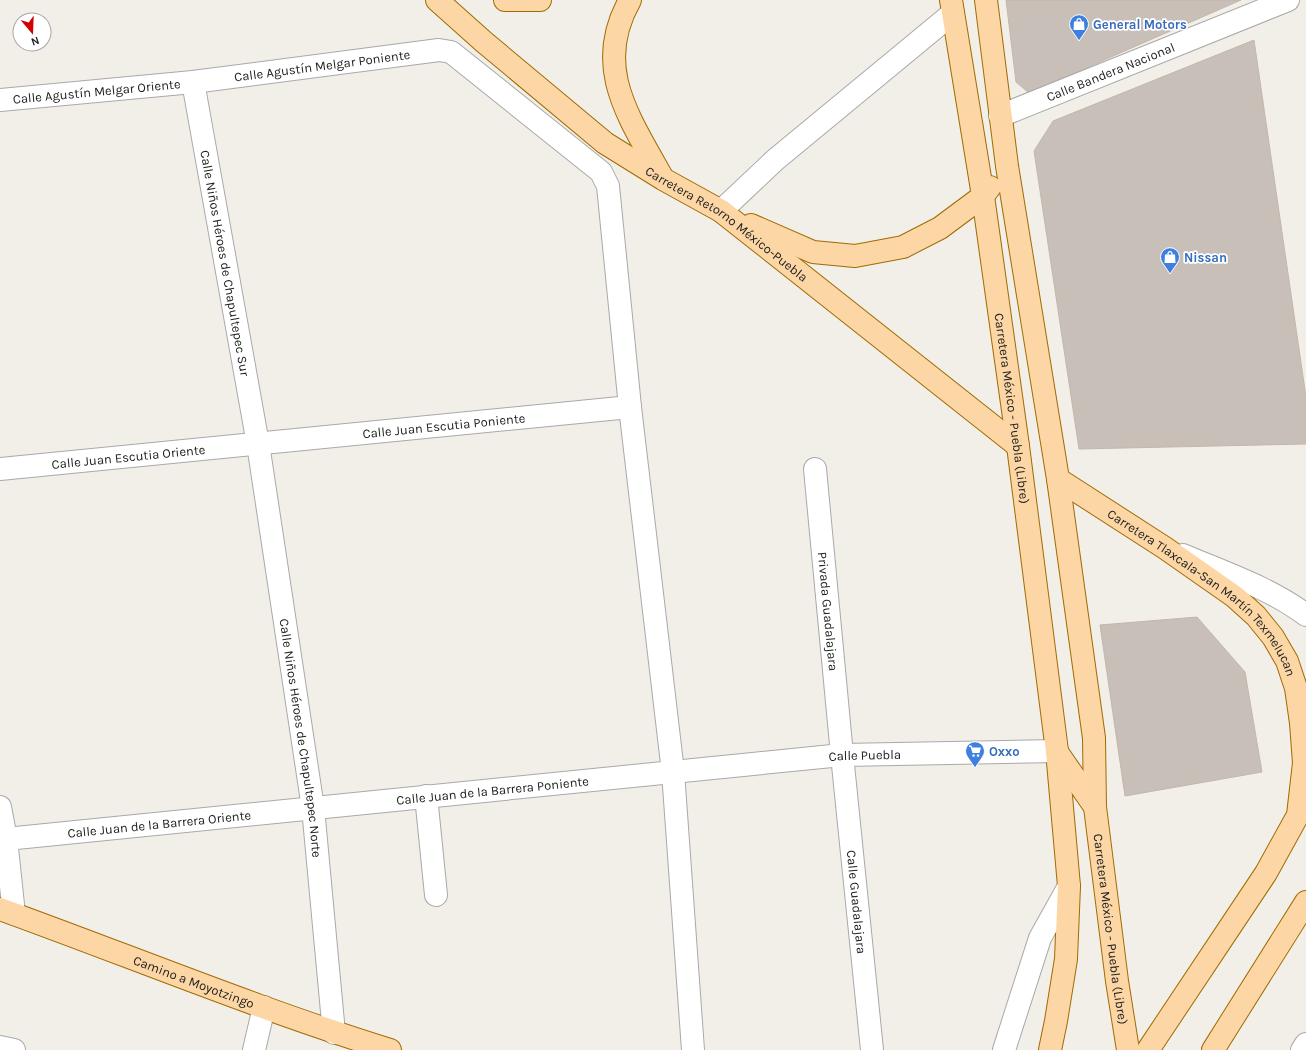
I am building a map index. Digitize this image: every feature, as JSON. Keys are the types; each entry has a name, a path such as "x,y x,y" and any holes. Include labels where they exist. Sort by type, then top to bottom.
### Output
{"main road":[{"name":"Carretera Retorno México-Puebla","path":"437,0 484,42 605,143 663,179 721,211 1018,446"},
{"path":"505,0 540,0"},
{"path":"630,0 618,27 614,44 613,59 615,74 628,117 663,179"},
{"name":"Carretera México - Puebla (Libre)","path":"986,0 1007,166 1058,479 1094,738 1095,807 1117,981 1128,1050"},
{"name":"Carretera México - Puebla (Libre)","path":"952,6 983,196 1018,446 1057,752 1095,807"},
{"path":"721,211 813,252 855,256 903,247 940,228 983,196 1007,166"},
{"name":"Carretera Tlaxcala-San Martín Texmelucan","path":"1058,479 1165,548 1235,597 1256,616 1273,637 1287,661 1296,688 1301,723 1304,763 1302,810 1266,873 1148,1050"},
{"path":"1050,1050 1066,959 1069,886 1057,752"},
{"path":"1213,1050 1306,902"},
{"name":"Camino a Moyotzingo","path":"7,911 334,1033 390,1050"}],"street":[{"name":"Calle Bandera Nacional","path":"1000,116 1288,0"},
{"path":"721,211 775,160 952,6"},
{"name":"Calle Agustín Melgar Poniente","path":"193,82 439,50 451,52 601,172 605,179 608,186 630,407"},
{"name":"Calle Agustín Melgar Oriente","path":"0,100 193,82"},
{"name":"Calle Niños Héroes de Chapultepec Sur","path":"193,82 258,444"},
{"path":"630,407 673,772 693,1050"},
{"name":"Calle Juan Escutia Poniente","path":"258,444 630,407"},
{"name":"Calle Juan Escutia Oriente","path":"0,469 258,444"},
{"name":"Calle Niños Héroes de Chapultepec Norte","path":"258,444 313,808 334,1033"},
{"name":"Privada Guadalajara","path":"815,469 842,755"},
{"path":"1165,548 1252,584 1306,615"},
{"name":"Calle Puebla","path":"673,772 842,755 1057,752"},
{"name":"Calle Guadalajara","path":"842,755 872,1050"},
{"name":"Calle Juan de la Barrera Poniente","path":"313,808 673,772"},
{"path":"426,796 436,895"},
{"path":"0,807 6,839 7,911"},
{"name":"Calle Juan de la Barrera Oriente","path":"6,839 313,808"},
{"path":"1004,1050 1040,938 1069,886"},
{"path":"254,1050 264,1007"},
{"path":"1302,1050 1306,1044"},
{"path":"0,1046 14,1050"}],"building":[{"name":"General Motors","path":"1006,0 1241,0 1029,93 1016,82"},
{"name":"Nissan","path":"1254,40 1306,397 1306,444 1079,449 1034,151 1053,121"},
{"path":"1197,617 1245,672 1262,772 1125,796 1100,625"}],"place":[{"name":"General Motors","path":"1079,41"},
{"name":"Nissan","path":"1170,274"},
{"name":"Oxxo","path":"975,768"}]}
